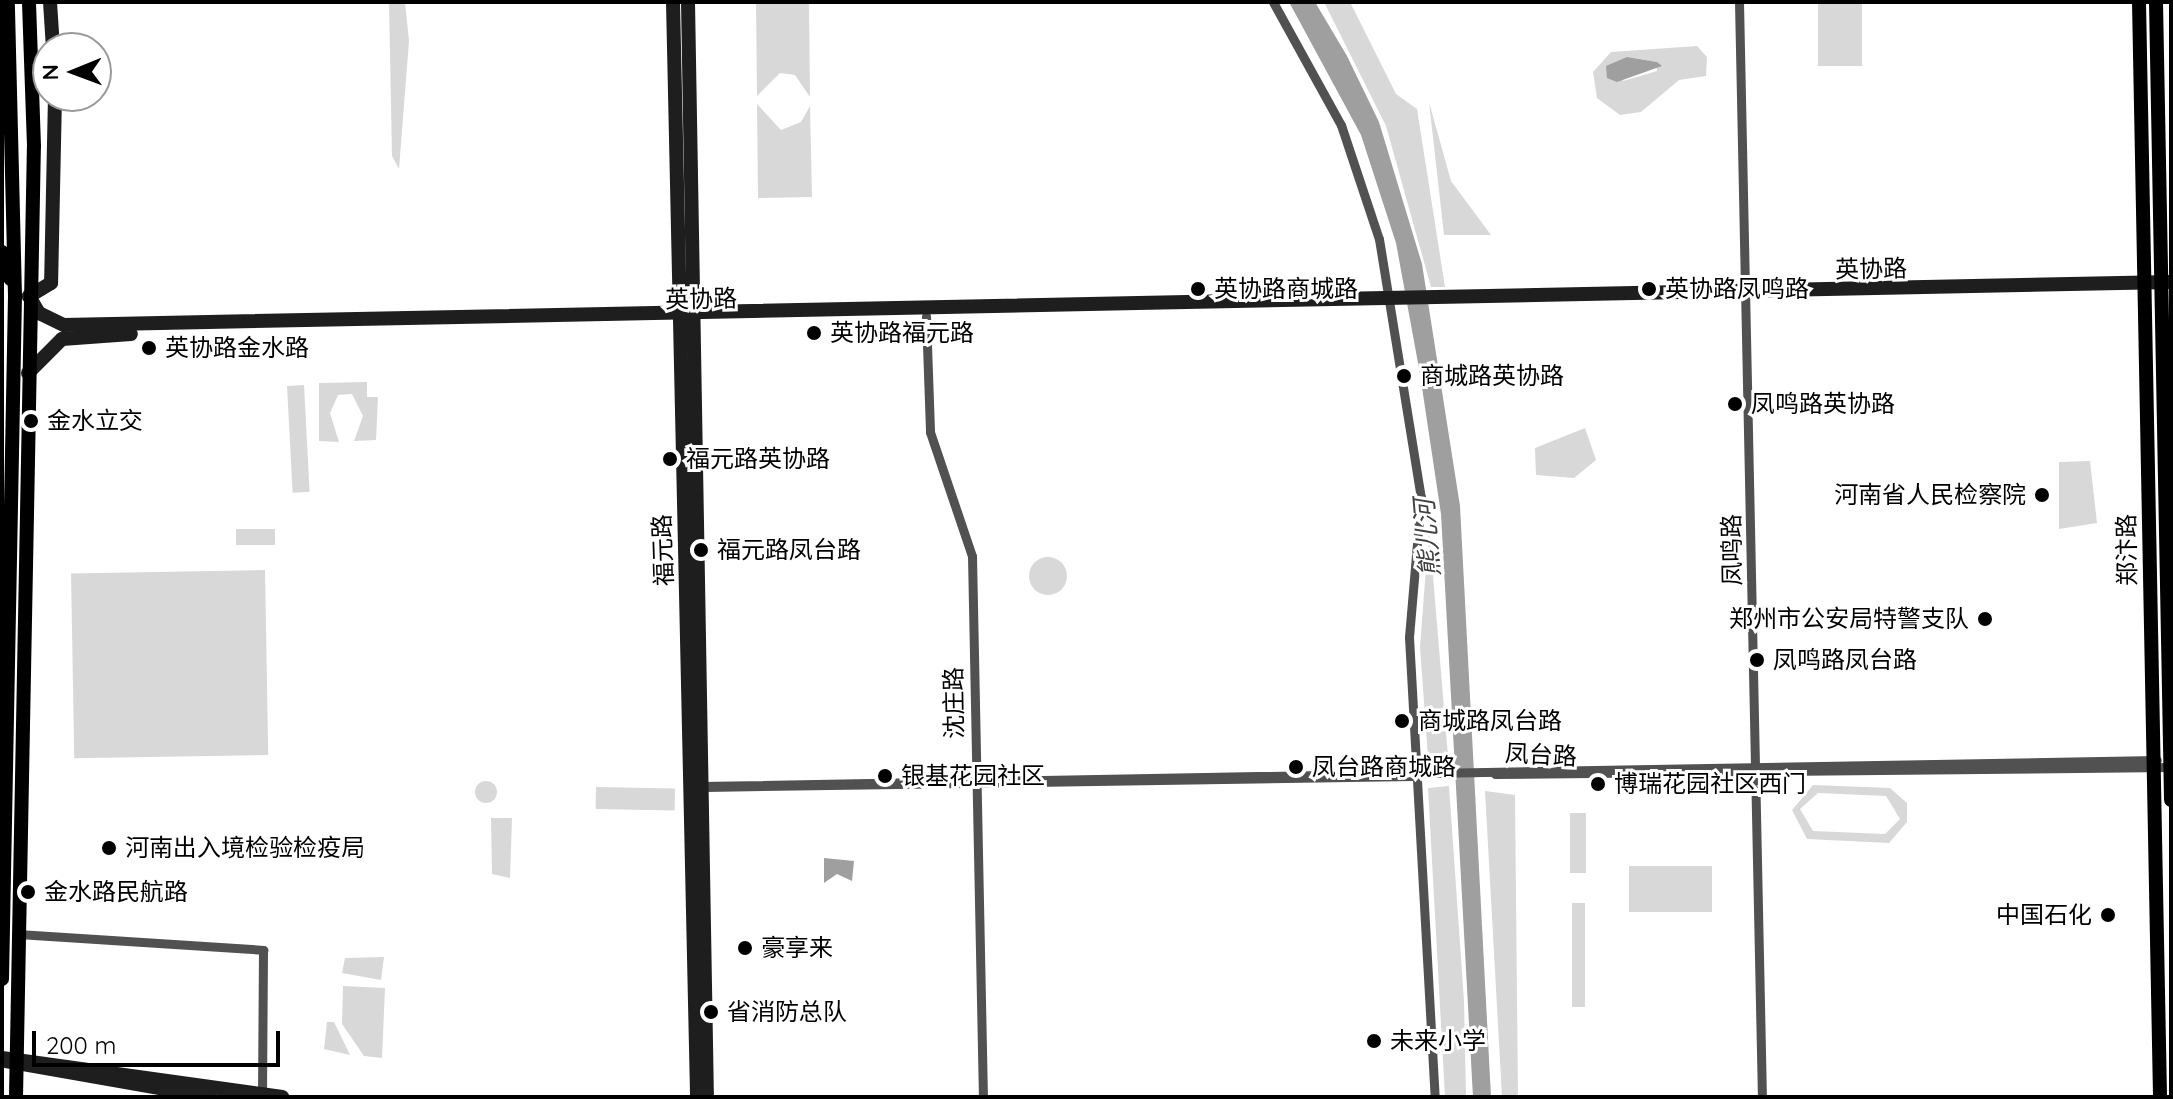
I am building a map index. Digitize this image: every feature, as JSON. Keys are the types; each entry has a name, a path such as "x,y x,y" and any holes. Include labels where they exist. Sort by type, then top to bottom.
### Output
{"main road":[{"path":"8,2 28,374 18,934 9,1059 16,1097"},
{"path":"2,979 13,358 22,296 29,2"},
{"name":"郑汴路","path":"2139,2 2160,1097"},
{"name":"郑汴路","path":"2156,2 2167,285 2171,800"},
{"path":"2,252 22,296"}],"street":[{"path":"50,2 52,32"},
{"name":"福元路","path":"673,2 701,786 707,1097"},
{"name":"福元路","path":"688,2 686,317 697,1097"},
{"path":"1273,2 1341,125 1379,239 1394,301 1422,507 1409,637 1435,1097"},
{"name":"凤鸣路","path":"1739,2 1762,1097"},
{"path":"22,296 51,283 55,112"},
{"name":"英协路","path":"28,374 44,349 70,337 686,317 2167,285"},
{"name":"英协路","path":"22,296 39,313 64,325 1370,309 1394,301"},
{"name":"沈庄路","path":"926,316 928,422 972,556 983,1097"},
{"path":"2,345 13,358"},
{"name":"凤台路","path":"2155,764 2171,759"},
{"name":"凤台路","path":"701,786 723,792 975,783 1394,781 1416,775 1492,773 2155,764 2171,767"},
{"path":"18,934 263,950 262,1094"},
{"path":"9,1059 282,1097"},
{"path":"9,1059 210,1097"}],"shaded area":[{"path":"389,2 405,2 409,41 399,169 392,156"},
{"path":"756,2 809,2 810,97 795,75 780,73 757,96"},
{"path":"1289,2 1315,2 1347,56 1379,122 1422,264 1460,506 1491,1097 1473,1097 1441,514 1396,243 1361,135"},
{"path":"1324,2 1350,2 1396,94 1417,109 1445,287 1431,287 1386,126"},
{"path":"1818,2 1862,2 1862,66 1818,66"},
{"path":"1697,46 1707,57 1706,76 1679,80 1641,112 1620,115 1597,98 1593,72 1611,52","holes":["1627,57 1657,62 1657,71 1623,81"]},
{"path":"1627,57 1657,62 1662,66 1617,82 1607,78 1606,66"},
{"path":"1429,102 1451,181 1491,235 1444,235"},
{"path":"757,104 781,130 801,122 810,106 812,197 758,198"},
{"path":"367,382 367,397 378,397 376,440 354,441 363,416 352,394 338,395 330,413 339,442 319,441 319,383"},
{"path":"304,385 310,492 293,493 287,386"},
{"path":"1585,428 1596,460 1574,478 1536,475 1535,448"},
{"path":"2090,461 2097,523 2059,529 2059,462"},
{"path":"1429,528 1448,756 1428,757 1420,647"},
{"path":"236,529 275,529 275,545 236,545"},
{"path":"1048,557 1062,562 1067,576 1062,590 1048,595 1034,590 1029,576 1034,562"},
{"path":"265,570 268,755 74,758 71,573"},
{"path":"486,781 494,784 497,792 494,800 486,803 478,800 475,792 478,784"},
{"path":"1813,785 1890,788 1907,803 1907,822 1889,843 1807,839 1792,810","holes":["1818,793 1886,796 1900,819 1885,834 1813,831 1800,809"]},
{"path":"1449,786 1464,1001 1466,1097 1445,1097 1428,788"},
{"path":"596,787 675,788 675,810 596,809"},
{"path":"1485,791 1515,795 1518,1097 1502,1097"},
{"path":"1570,813 1586,813 1586,873 1570,873"},
{"path":"491,818 512,818 510,878 492,874"},
{"path":"824,858 854,861 852,881 837,874 824,883"},
{"path":"1629,866 1712,866 1712,912 1629,912"},
{"path":"1572,903 1585,903 1585,1007 1572,1007"},
{"path":"384,957 381,980 342,973 345,958"},
{"path":"343,986 385,988 382,1058 364,1056 342,1024"},
{"path":"327,1022 334,1022 350,1055 324,1049"}],"place":[{"name":"英协路商城路","path":"1198,289"},
{"name":"英协路凤鸣路","path":"1649,289"},
{"name":"英协路福元路","path":"814,333"},
{"name":"英协路金水路","path":"149,348"},
{"name":"商城路英协路","path":"1404,376"},
{"name":"凤鸣路英协路","path":"1735,404"},
{"name":"金水立交","path":"31,421"},
{"name":"福元路英协路","path":"670,459"},
{"name":"河南省人民检察院","path":"2042,495"},
{"name":"福元路凤台路","path":"701,550"},
{"name":"郑州市公安局特警支队","path":"1985,619"},
{"name":"凤鸣路凤台路","path":"1757,660"},
{"name":"商城路凤台路","path":"1402,721"},
{"name":"凤台路商城路","path":"1296,767"},
{"name":"银基花园社区","path":"885,776"},
{"name":"博瑞花园社区西门","path":"1598,784"},
{"name":"河南出入境检验检疫局","path":"109,848"},
{"name":"金水路民航路","path":"28,892"},
{"name":"中国石化","path":"2108,915"},
{"name":"豪享来","path":"745,948"},
{"name":"省消防总队","path":"711,1012"},
{"name":"未来小学","path":"1374,1041"}],"water label":[{"name":"熊儿河","path":"1427,538"}]}
